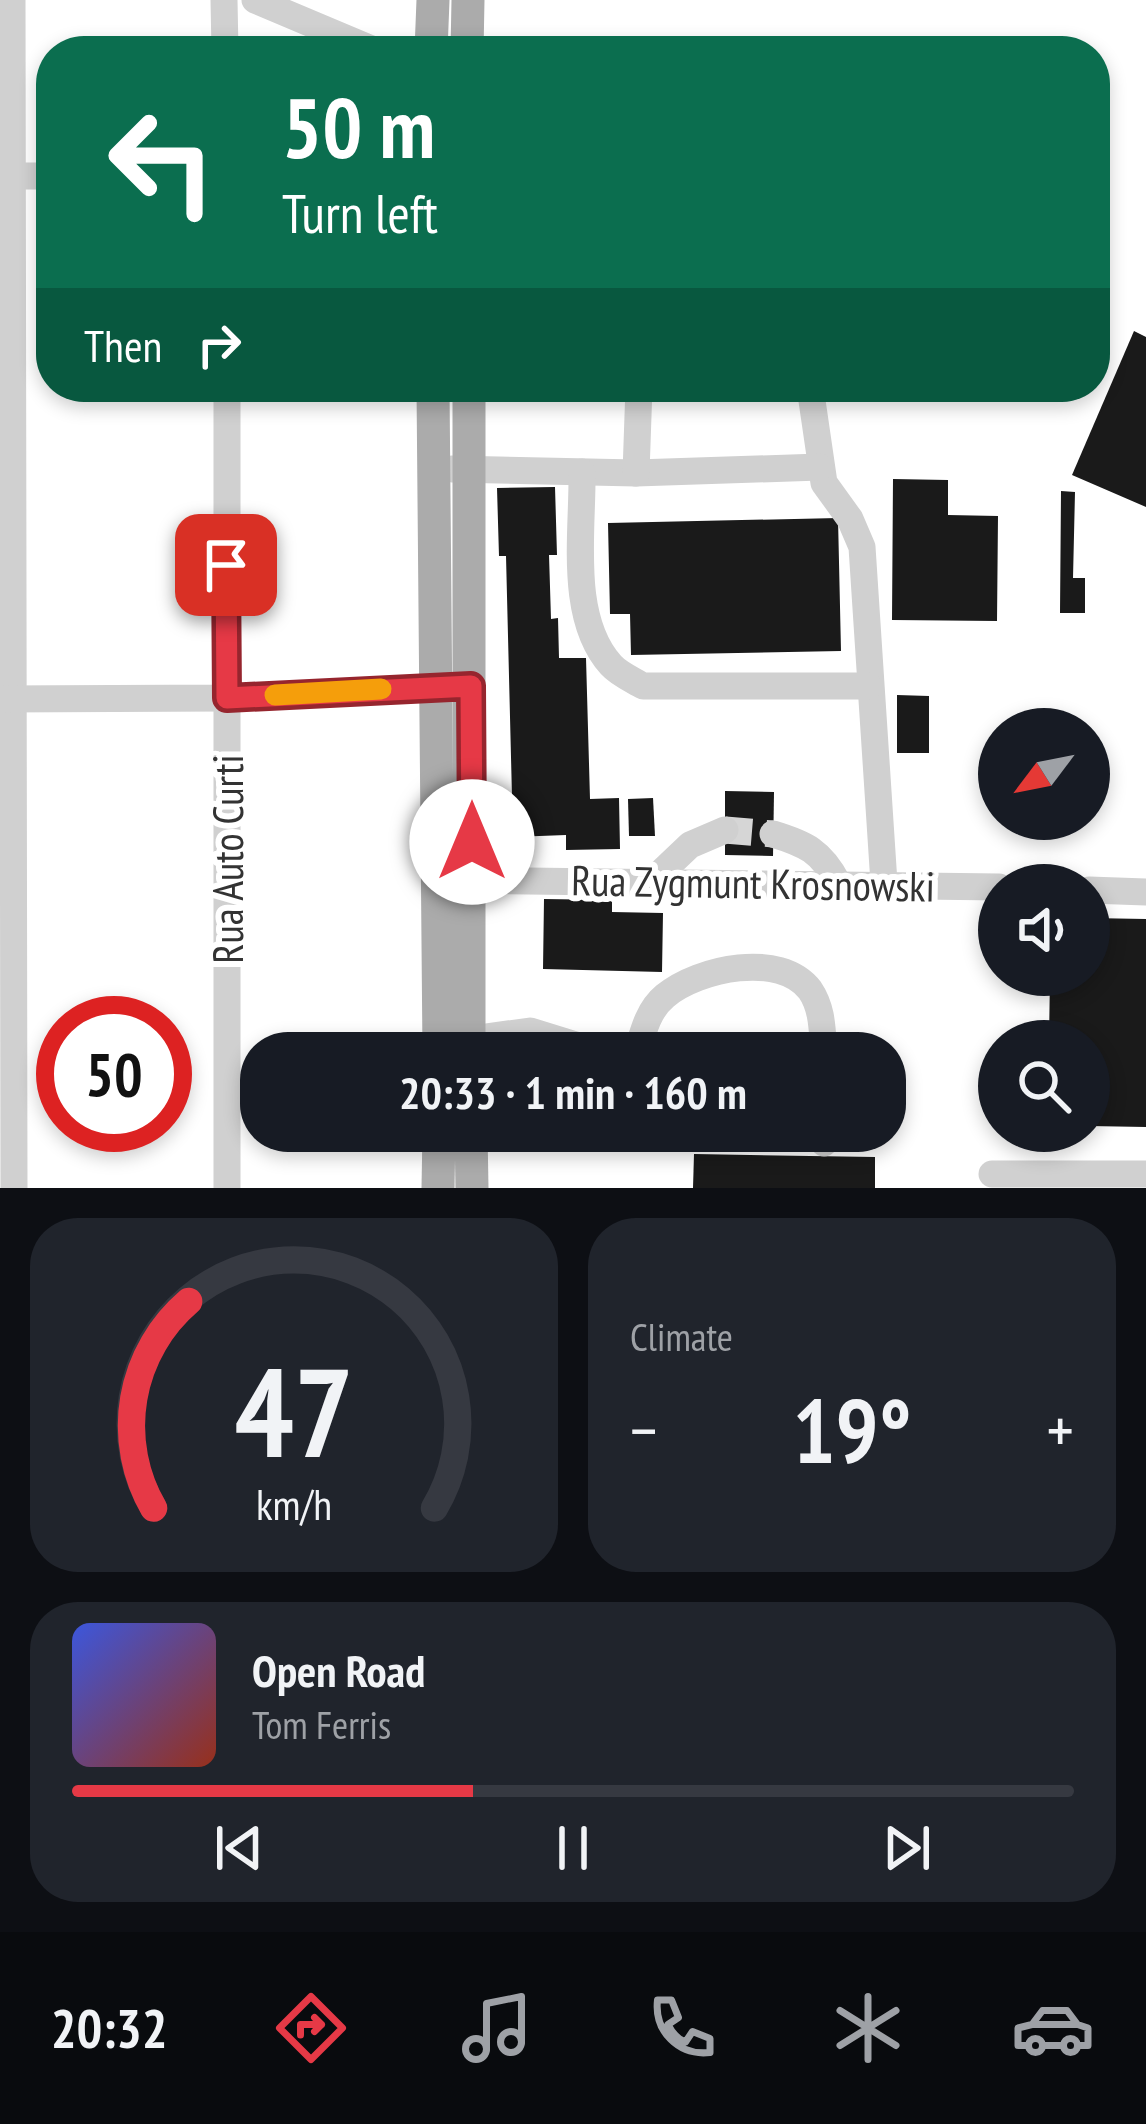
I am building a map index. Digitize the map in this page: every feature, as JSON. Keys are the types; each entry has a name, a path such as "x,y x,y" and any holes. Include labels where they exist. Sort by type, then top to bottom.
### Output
{"main road":[{"path":"432,36 433,0"},
{"path":"467,36 468,0"},
{"path":"433,402 435,880 452,1032"},
{"path":"456,1032 472,880 469,402"},
{"path":"438,1188 439,1152"},
{"path":"471,1152 472,1188"}],"street":[{"path":"12,0 5,176 14,1188"},
{"path":"224,0 224,36"},
{"path":"255,0 340,36"},
{"path":"5,176 36,176"},
{"name":"Rua Auto Curti","path":"226,402 227,1188"},
{"path":"636,473 638,402"},
{"path":"812,402 824,483 850,519 862,547 884,883"},
{"path":"433,469 636,473 820,467"},
{"path":"582,472 583,597 595,641 613,668 643,686 869,686"},
{"path":"7,699 227,698 471,686"},
{"path":"651,882 690,845 725,830"},
{"path":"773,834 809,845 838,883"},
{"name":"Rua Zygmunt Krosnowski","path":"435,880 978,886"},
{"path":"1110,891 1146,892"},
{"path":"643,1032 663,997 696,976 737,966 792,973 810,991 821,1012 822,1032"},
{"path":"992,1174 1146,1174"}],"building":[{"path":"1134,331 1146,337 1146,507 1072,475 1103,402 1110,402 1110,387"},
{"path":"893,479 948,480 948,515 998,516 997,621 892,620"},
{"path":"555,487 557,555 549,555 551,619 558,618 559,658 586,658 590,799 619,798 620,849 566,850 566,835 513,837 506,556 499,556 497,488"},
{"path":"1061,491 1075,492 1073,578 1085,578 1085,613 1060,613"},
{"path":"838,518 841,651 631,655 630,614 610,614 608,523"},
{"path":"897,695 929,696 929,753 897,753"},
{"path":"725,791 774,792 773,856 725,855"},
{"path":"653,798 655,836 629,836 628,799"},
{"path":"544,899 612,900 612,912 663,913 662,972 543,969"},
{"path":"1110,918 1146,919 1146,1127 1110,1126 1110,1020 1049,1020 1050,996 1110,996"},
{"path":"694,1154 875,1157 875,1188 693,1188"}],"tunnel":[{"path":"725,830 773,834"}],"slow traffic":[{"path":"275,695 381,689"}],"route":[{"path":"226,565 227,698 471,686 472,842"}]}
